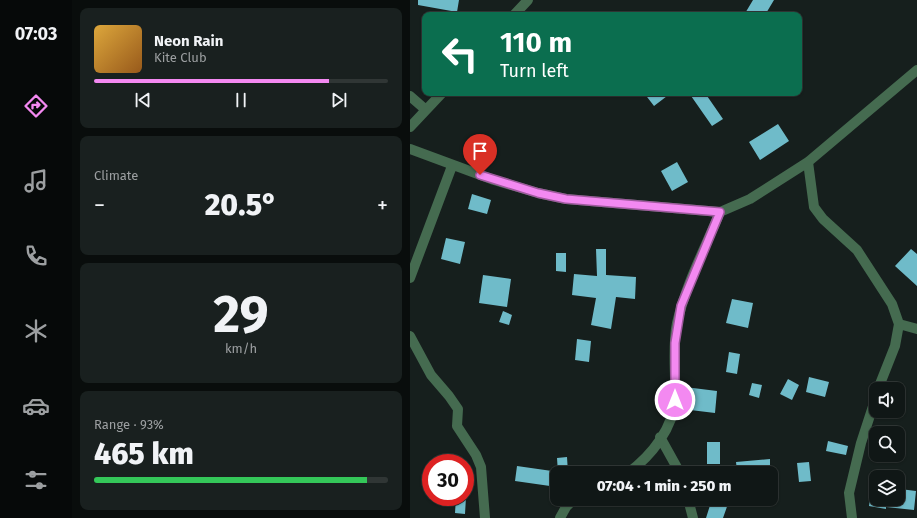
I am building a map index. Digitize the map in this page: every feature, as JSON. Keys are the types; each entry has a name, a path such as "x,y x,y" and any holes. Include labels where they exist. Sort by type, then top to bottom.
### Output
{"street":[{"path":"517,12 528,0"},
{"path":"410,149 452,166 538,193 566,199 720,212 757,195 808,162 917,70"},
{"path":"410,96 426,110"},
{"path":"410,127 439,96"},
{"path":"808,162 814,207 824,219 857,250 892,304 899,324 895,346 881,382"},
{"path":"410,278 452,166"},
{"path":"637,466 660,438 671,419 675,400 675,343 681,306 720,212"},
{"path":"899,324 917,329"},
{"path":"410,336 431,375 458,409 457,426 476,455 481,467 485,518"},
{"path":"852,518 849,493 861,443 869,418"},
{"path":"660,438 676,466"},
{"path":"560,518 568,506"},
{"path":"690,506 694,518"}],"building":[{"path":"418,0 459,0 457,12 418,5"},
{"path":"753,0 774,0 767,12 746,12"},
{"path":"646,96 667,96 654,106"},
{"path":"691,96 707,96 723,119 712,126"},
{"path":"778,124 789,141 760,160 749,142"},
{"path":"677,162 688,182 672,191 661,171"},
{"path":"472,194 491,200 487,214 468,209"},
{"path":"446,238 465,242 460,264 441,259"},
{"path":"596,249 606,249 606,275 636,277 635,299 616,297 611,329 591,325 596,298 572,295 574,274 597,276"},
{"path":"911,249 917,254 917,286 895,266"},
{"path":"556,253 566,253 566,272 556,271"},
{"path":"483,275 511,279 507,307 479,303"},
{"path":"732,299 753,303 748,328 726,323"},
{"path":"503,311 512,315 509,325 499,322"},
{"path":"577,339 591,341 589,362 575,360"},
{"path":"729,352 740,354 737,374 726,372"},
{"path":"809,377 829,382 825,397 806,392"},
{"path":"788,379 799,385 792,400 780,394"},
{"path":"752,383 762,385 759,398 749,395"},
{"path":"685,387 717,391 715,413 682,409"},
{"path":"828,441 848,446 846,455 826,451"},
{"path":"707,442 720,442 720,464 707,464"},
{"path":"567,457 568,466 558,466 557,458"},
{"path":"770,459 770,466 736,466 736,462"},
{"path":"809,462 811,481 799,482 797,463"},
{"path":"517,466 550,471 550,486 515,481"},
{"path":"905,490 916,491 914,510 886,507 886,509 869,506 905,506"},
{"path":"455,506 465,506 465,514 455,513"},
{"path":"710,506 727,506 723,518 706,518"}],"route":[{"path":"480,175 538,193 566,199 656,208 720,212 681,306 675,343 675,400"}]}
